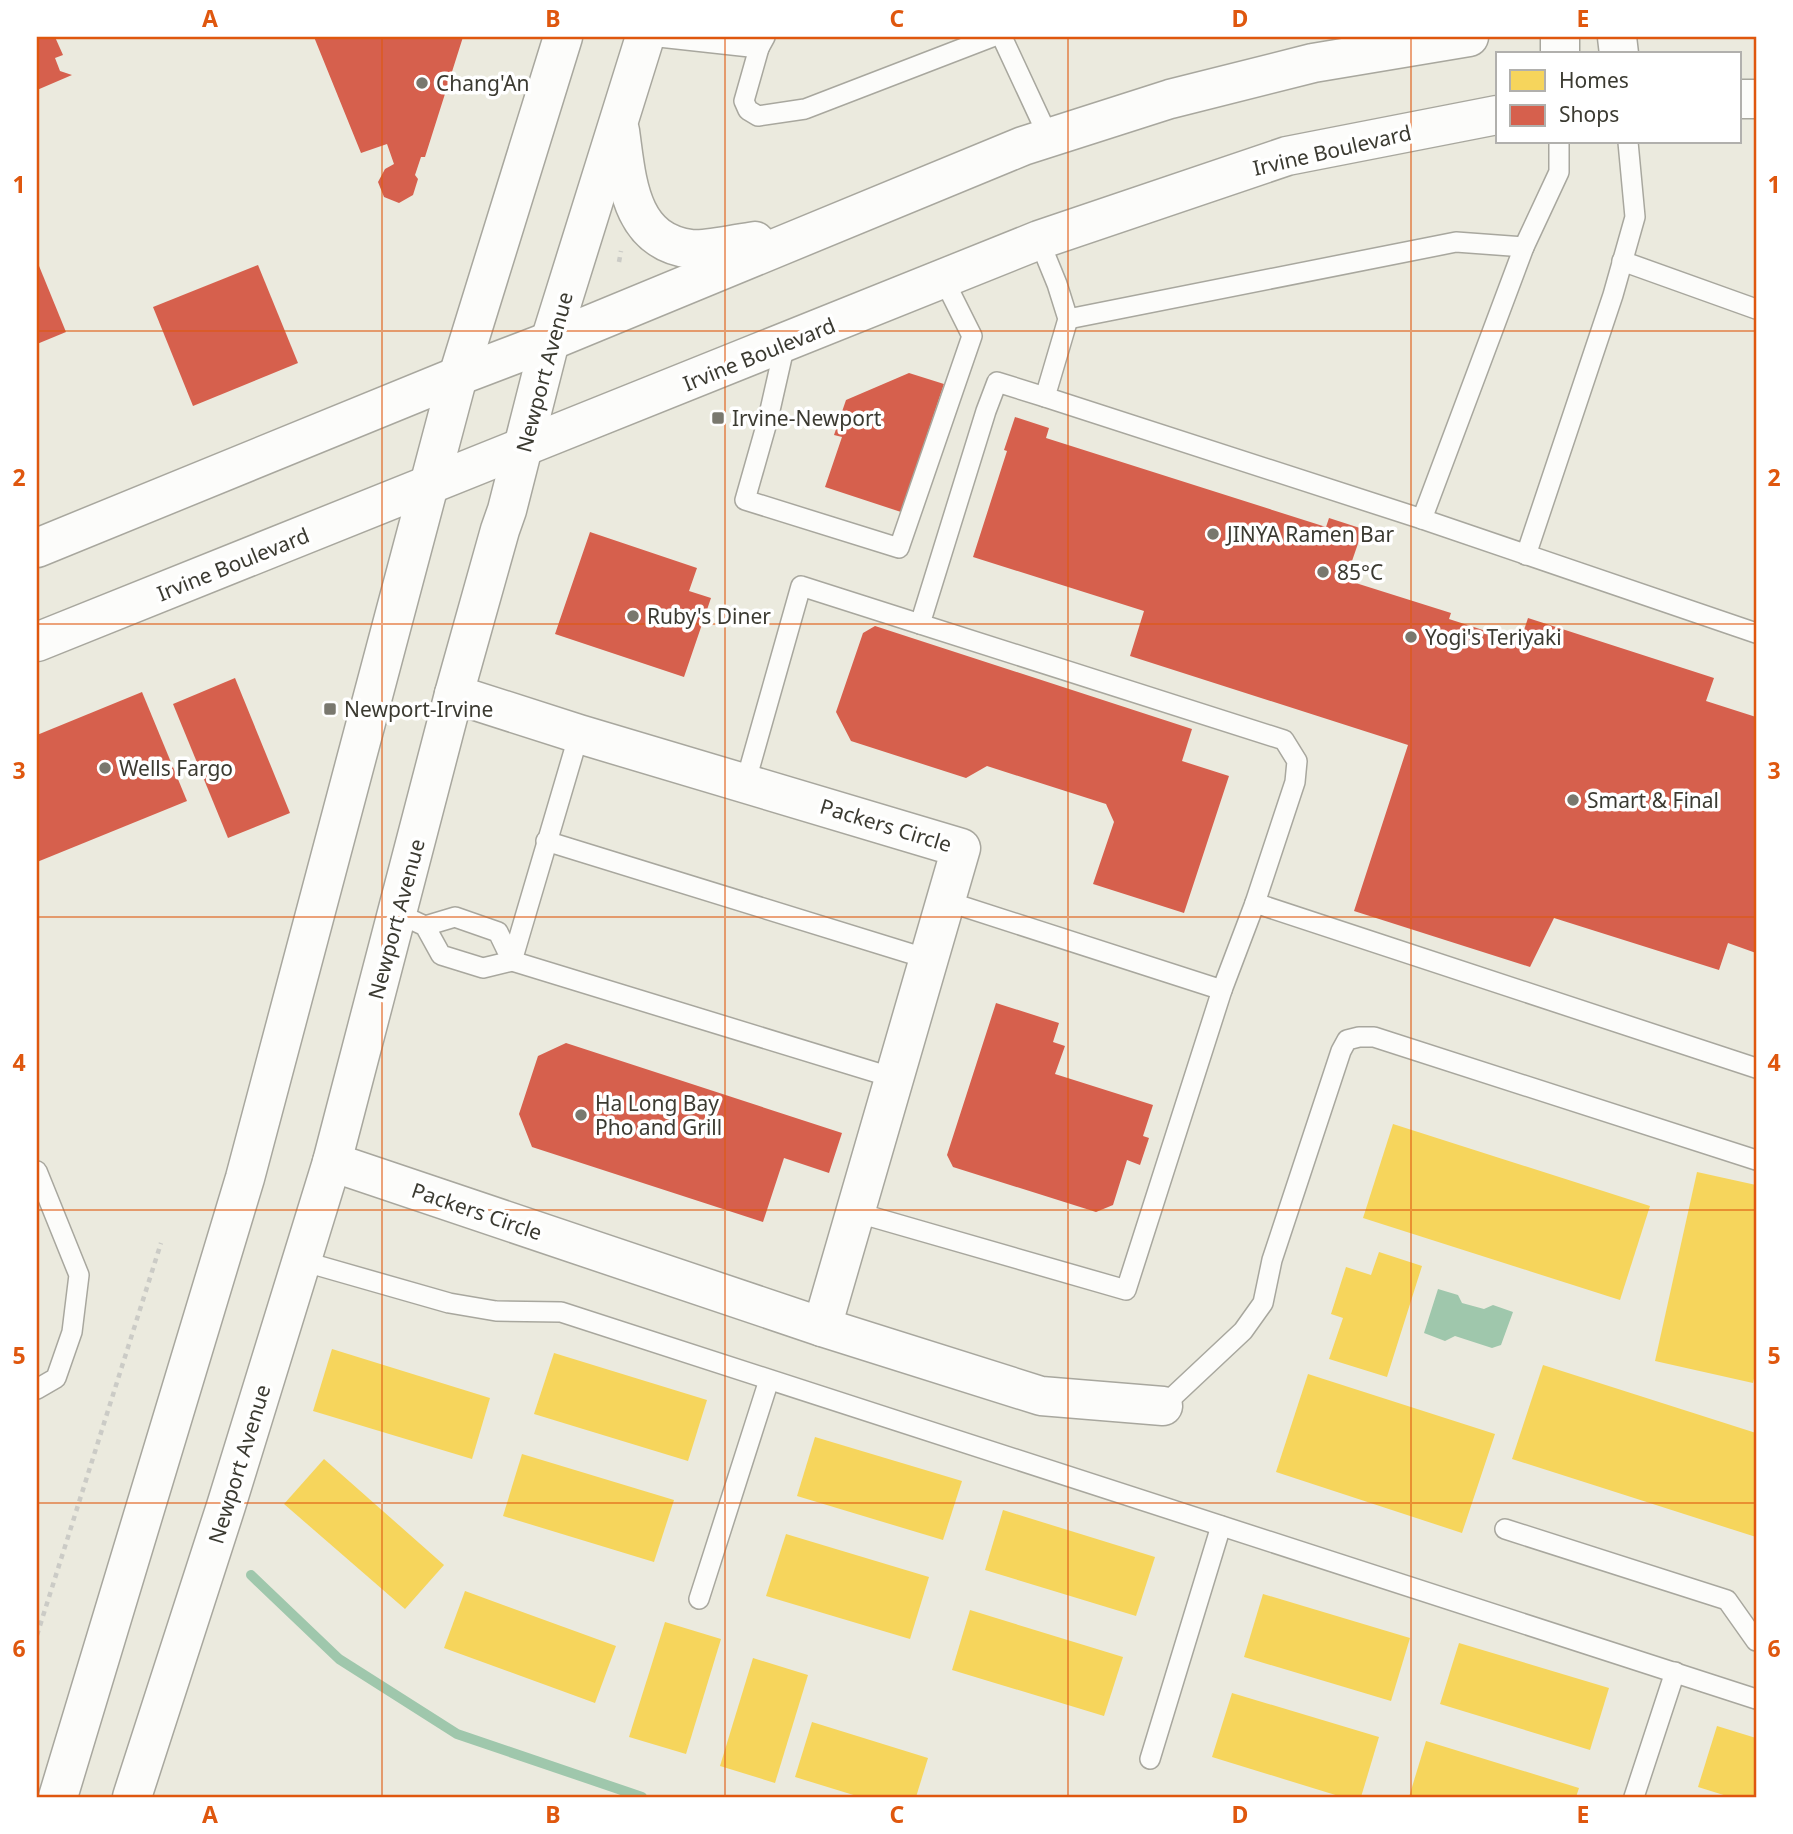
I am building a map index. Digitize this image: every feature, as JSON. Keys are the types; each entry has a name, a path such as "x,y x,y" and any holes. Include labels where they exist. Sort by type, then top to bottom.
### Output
{"main road":[{"path":"58,1797 245,1178 458,376 563,37"},
{"name":"Newport Avenue","path":"132,1797 411,920 454,694 550,341 645,37"},
{"path":"37,548 550,341 995,157 1170,99 1313,63 1469,37"},
{"name":"Irvine Boulevard","path":"37,642 1039,240 1287,156 1496,115"},
{"path":"618,123 628,192 642,220 662,239 692,249 806,234"},
{"name":"Packers Circle","path":"454,694 961,848 822,1327"},
{"name":"Packers Circle","path":"332,1162 822,1327 1041,1396 1163,1406"}],"lane":[{"path":"659,37 762,42 744,101 748,110 758,116 805,109 992,37"},
{"path":"1002,37 1049,138"},
{"path":"1422,519 1524,247 1559,172 1559,144"},
{"path":"1526,555 1635,217 1628,144"},
{"path":"1039,240 1068,319 1045,397"},
{"path":"1068,319 1456,242 1524,247"},
{"path":"1622,261 1756,309"},
{"path":"785,344 768,419 745,500 899,548 972,336 944,280"},
{"path":"920,624 986,411 998,382 1422,519 1756,633"},
{"path":"745,783 801,586 1284,740 1297,761 1295,782 1255,903 1222,990 1126,1290 855,1212"},
{"path":"512,961 579,734"},
{"path":"546,841 928,958"},
{"path":"946,901 1222,990"},
{"path":"1255,903 1756,1068"},
{"path":"411,920 455,918 498,932 512,961"},
{"path":"411,920 442,955 483,968 512,961 894,1078"},
{"path":"1163,1406 1244,1331 1263,1303 1276,1247 1341,1051 1347,1040 1374,1037 1756,1160"},
{"path":"37,1171 79,1275 72,1332 56,1378 37,1389"},
{"path":"302,1261 449,1303 496,1311 561,1312 1756,1699"},
{"path":"699,1599 769,1380"},
{"path":"1150,1759 1221,1526"},
{"path":"1506,1529 1727,1600 1756,1641"},
{"path":"1634,1797 1675,1672"}],"path":[{"path":"37,1635 161,1243"}],"shaded area":[{"path":"1438,1289 1458,1295 1462,1303 1484,1309 1493,1305 1513,1312 1501,1345 1492,1348 1455,1336 1445,1341 1424,1333"}],"building: Homes":[{"path":"1393,1124 1650,1206 1620,1300 1363,1218"},
{"path":"1697,1172 1756,1185 1756,1369 1753,1383 1655,1361"},
{"path":"1379,1252 1422,1266 1387,1377 1329,1359 1343,1318 1331,1314 1346,1267 1371,1275"},
{"path":"332,1349 490,1398 472,1459 313,1411"},
{"path":"554,1353 707,1400 688,1461 534,1414"},
{"path":"1543,1365 1756,1433 1756,1537 1512,1459"},
{"path":"1308,1374 1495,1434 1462,1533 1276,1472"},
{"path":"815,1437 962,1481 943,1540 797,1496"},
{"path":"522,1454 674,1500 654,1562 503,1516"},
{"path":"324,1459 444,1565 405,1609 284,1504"},
{"path":"1003,1510 1155,1557 1136,1616 985,1570"},
{"path":"786,1534 929,1577 910,1639 766,1596"},
{"path":"465,1591 616,1646 595,1703 444,1648"},
{"path":"1263,1594 1410,1638 1391,1701 1244,1657"},
{"path":"970,1610 1123,1657 1104,1716 952,1670"},
{"path":"665,1622 721,1639 686,1754 629,1737"},
{"path":"1459,1643 1609,1688 1590,1750 1440,1704"},
{"path":"753,1658 808,1675 775,1783 720,1766"},
{"path":"1232,1693 1379,1737 1361,1797 1342,1797 1212,1757"},
{"path":"812,1722 928,1758 916,1797 860,1797 795,1777"},
{"path":"1717,1726 1756,1738 1756,1797 1730,1797 1698,1787"},
{"path":"1426,1741 1579,1788 1576,1797 1409,1797"}],"building: Shops":[{"path":"37,37 55,37 63,55 55,58 60,71 72,75 37,90"},
{"path":"314,37 463,37 425,157 421,157 415,175 418,179 413,195 399,203 384,197 378,182 385,169 394,164 387,144 361,153"},
{"path":"37,261 66,332 37,344"},
{"path":"258,265 298,363 193,406 153,307"},
{"path":"909,373 944,384 901,512 825,487 842,437 834,435 846,400"},
{"path":"1015,417 1049,428 1046,438 1326,527 1329,518 1363,529 1343,579 1451,613 1449,619 1520,642 1528,618 1714,678 1706,701 1756,717 1756,953 1728,943 1719,970 1554,918 1530,967 1354,911 1408,745 1130,656 1144,611 973,557 1007,451 1004,450"},
{"name":"Ruby's Diner","path":"590,532 697,568 689,591 711,598 684,677 555,634"},
{"path":"875,626 1192,729 1182,761 1229,776 1184,913 1093,884 1114,822 1106,804 987,766 966,778 851,741 836,712 863,633"},
{"path":"235,678 290,813 228,838 173,704"},
{"name":"Wells Fargo","path":"142,692 187,801 37,862 37,735"},
{"path":"996,1003 1059,1023 1053,1042 1065,1046 1055,1074 1153,1105 1143,1136 1149,1138 1140,1165 1127,1160 1113,1205 1096,1212 953,1167 947,1155"},
{"path":"566,1043 842,1133 829,1173 784,1158 763,1222 532,1147 519,1114 538,1056"}],"waterway":[{"path":"251,1575 339,1659 457,1734 642,1797"}],"place":[{"name":"Chang'An","path":"422,83"},
{"name":"Irvine-Newport","path":"718,418"},
{"name":"JINYA Ramen Bar","path":"1213,534"},
{"name":"85°C","path":"1323,572"},
{"name":"Ruby's Diner","path":"633,616"},
{"name":"Yogi's Teriyaki","path":"1411,637"},
{"name":"Newport-Irvine","path":"330,709"},
{"name":"Wells Fargo","path":"105,768"},
{"name":"Smart & Final","path":"1573,800"},
{"name":"Ha Long Bay Pho and Grill","path":"581,1115"}]}
